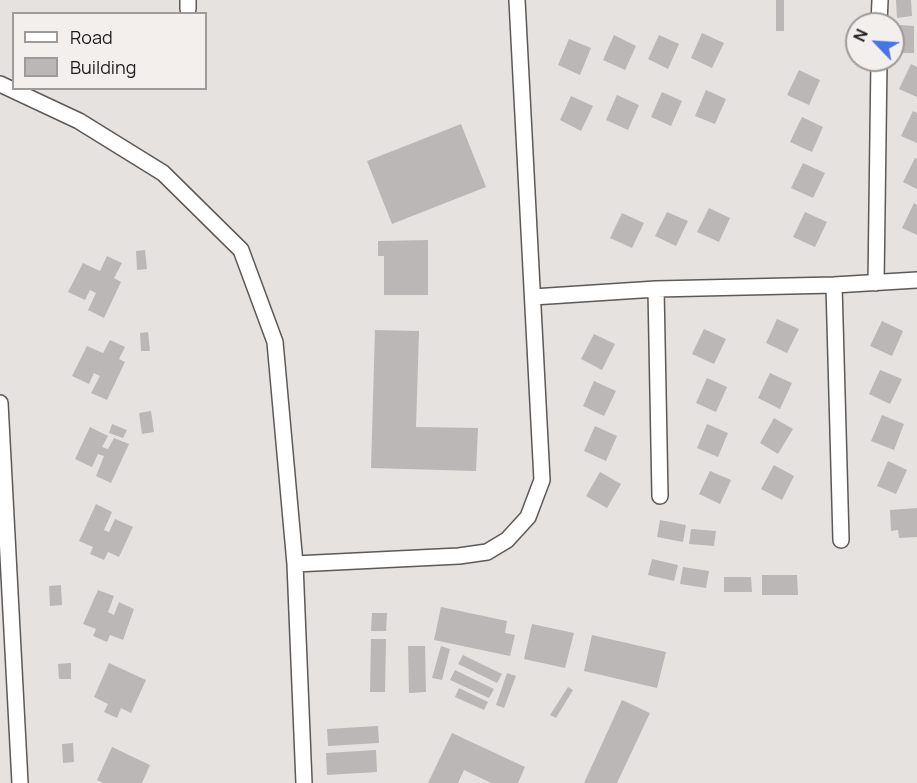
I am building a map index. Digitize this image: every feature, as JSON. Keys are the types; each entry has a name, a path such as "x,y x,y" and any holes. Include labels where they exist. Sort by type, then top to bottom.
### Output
{"street":[{"path":"295,564 459,556 486,552 507,540 528,517 542,480 517,0"},
{"path":"876,283 879,72"},
{"path":"13,90 79,121 163,173 241,250 275,342 295,564 304,783"},
{"path":"533,297 656,289 834,285 917,280"},
{"path":"834,285 841,540"},
{"path":"656,289 660,496"},
{"path":"0,403 20,783"}],"building":[{"path":"776,0 784,0 784,31 776,31"},
{"path":"896,0 911,0 912,16 905,17 905,12 897,12"},
{"path":"905,25 914,26 914,53 905,53"},
{"path":"702,33 724,43 712,68 691,58"},
{"path":"614,35 636,46 625,70 603,60"},
{"path":"659,35 679,44 668,69 648,59"},
{"path":"569,39 591,48 580,75 558,65"},
{"path":"911,64 917,67 917,97 899,89"},
{"path":"799,70 820,80 809,105 787,95"},
{"path":"706,90 726,99 715,124 695,116"},
{"path":"662,92 682,101 671,126 651,117"},
{"path":"617,95 639,105 628,130 606,120"},
{"path":"571,96 593,106 581,131 560,120"},
{"path":"913,111 917,113 917,143 901,136"},
{"path":"802,117 823,127 812,152 790,142"},
{"path":"461,124 486,187 392,224 367,161"},
{"path":"915,158 917,159 917,189 903,182"},
{"path":"803,163 825,173 813,198 791,188"},
{"path":"914,203 917,205 917,235 902,228"},
{"path":"709,208 730,218 719,242 697,232"},
{"path":"667,212 688,221 676,246 655,236"},
{"path":"805,212 827,222 815,247 793,237"},
{"path":"622,213 644,223 632,248 610,238"},
{"path":"428,240 428,295 384,295 384,256 378,256 378,241"},
{"path":"145,250 147,269 137,270 136,251"},
{"path":"107,256 122,263 114,278 121,282 104,318 88,310 96,293 90,290 85,300 68,292 83,263 100,271"},
{"path":"777,319 799,329 787,353 766,343"},
{"path":"882,321 903,331 892,356 870,346"},
{"path":"704,329 726,339 714,364 692,354"},
{"path":"375,330 419,331 416,427 478,428 476,471 371,468"},
{"path":"148,332 150,351 141,351 140,333"},
{"path":"594,334 615,344 602,370 581,359"},
{"path":"110,340 125,347 119,359 125,362 107,400 91,393 100,376 94,373 89,384 72,376 87,346 103,353"},
{"path":"880,370 902,379 890,404 869,394"},
{"path":"770,373 792,383 780,409 758,398"},
{"path":"707,378 727,387 716,412 696,403"},
{"path":"594,381 616,391 604,416 583,406"},
{"path":"151,411 154,432 142,434 139,413"},
{"path":"882,415 904,424 894,450 871,441"},
{"path":"774,418 793,429 778,454 760,443"},
{"path":"112,424 127,430 123,438 109,433"},
{"path":"707,424 728,433 718,457 697,448"},
{"path":"595,426 617,436 606,461 584,451"},
{"path":"90,427 108,436 102,447 108,449 114,438 129,444 111,483 96,476 104,456 98,454 92,467 75,459"},
{"path":"888,461 907,470 896,494 877,486"},
{"path":"774,465 794,476 782,500 761,489"},
{"path":"710,471 731,480 720,504 699,494"},
{"path":"600,472 621,484 607,508 586,496"},
{"path":"96,504 112,512 104,530 109,532 115,519 133,527 119,557 108,552 104,560 90,554 93,547 79,541"},
{"path":"917,508 917,537 899,538 898,530 891,531 890,510"},
{"path":"660,520 686,525 683,542 657,537"},
{"path":"691,529 716,531 714,546 689,544"},
{"path":"652,559 678,565 674,581 648,575"},
{"path":"683,567 709,571 706,588 680,584"},
{"path":"762,575 797,575 798,595 762,595"},
{"path":"724,577 751,577 752,592 724,592"},
{"path":"61,585 62,605 50,606 49,586"},
{"path":"98,590 114,596 108,612 114,615 119,602 134,609 123,640 110,635 107,642 93,636 96,629 83,624"},
{"path":"441,607 507,621 505,633 515,635 510,656 434,640"},
{"path":"372,613 387,613 386,631 371,631"},
{"path":"532,624 574,633 565,668 524,659"},
{"path":"592,635 666,652 657,688 584,671"},
{"path":"371,639 386,639 385,692 370,692"},
{"path":"408,646 425,646 426,692 409,693"},
{"path":"441,646 450,649 442,680 432,678"},
{"path":"463,655 502,674 497,683 458,664"},
{"path":"71,663 71,679 59,679 58,664"},
{"path":"109,663 146,680 131,713 121,708 117,718 104,712 108,704 94,697"},
{"path":"455,670 494,689 489,698 450,680"},
{"path":"507,673 516,676 504,708 496,705"},
{"path":"568,687 573,690 556,718 550,715"},
{"path":"459,688 488,702 484,710 455,697"},
{"path":"622,700 650,713 617,783 584,783"},
{"path":"378,726 379,743 328,746 327,729"},
{"path":"452,733 525,767 518,783 491,783 464,770 458,783 428,783"},
{"path":"73,743 74,762 63,763 62,744"},
{"path":"112,747 150,765 142,783 103,783 97,780"},
{"path":"376,750 377,772 327,775 326,753"}]}
